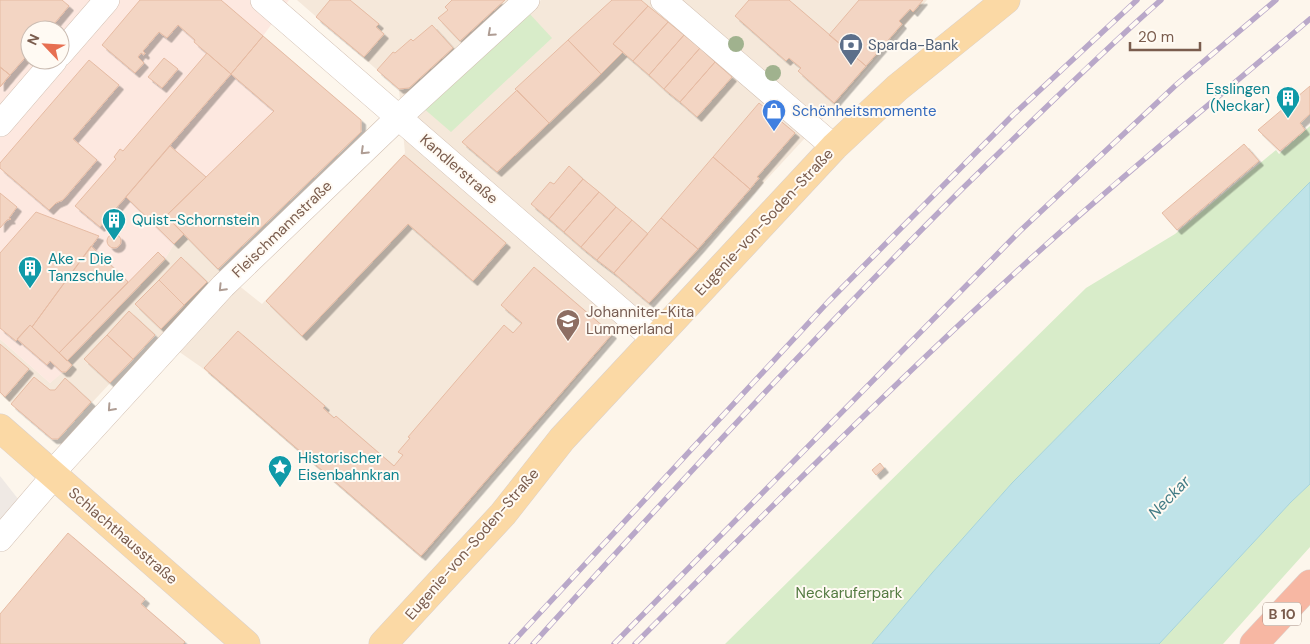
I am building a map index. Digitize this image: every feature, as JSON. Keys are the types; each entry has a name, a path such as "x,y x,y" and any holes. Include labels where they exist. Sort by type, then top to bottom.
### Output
{"highway":[{"name":"B 10","path":"1254,644 1310,584"}],"main road":[{"name":"Eugenie-von-Soden-Straße","path":"383,644 503,514 562,439 834,147 897,88 1006,0"},
{"name":"Schlachthausstraße","path":"0,428 246,644"}],"street":[{"path":"70,43 107,0"},
{"name":"Kandlerstraße","path":"263,0 654,339"},
{"name":"Fleischmannstraße","path":"0,539 53,474 223,286 399,117 527,0"},
{"path":"663,0 834,147"},
{"path":"0,124 46,70"}],"shaded area":[{"path":"0,0 289,0 263,36 361,120 361,132 218,269 184,234 174,244 165,259 68,361 72,365 50,383 0,339"},
{"path":"297,0 526,0 534,6 541,0 927,0 841,99 650,306 615,334 422,559 201,367 155,335 58,439 52,439 0,394 0,339 50,383 62,372 67,361 165,259 174,244 184,234 218,269 262,304 405,153 399,89"},
{"path":"0,476 22,504 0,526"}],"green space":[{"path":"528,12 552,38 451,132 422,107"},
{"name":"Neckaruferpark","path":"1310,126 1310,182 1012,483 872,644 725,644 1086,288 1175,234 1276,150 1279,154"},
{"path":"1310,484 1310,547 1223,644 1159,644 1291,502"}],"water":[{"name":"Neckar","path":"1310,182 1310,484 1159,644 872,644 1012,483"}],"building":[{"path":"0,0 62,0 69,6 57,20 20,20 20,64 10,75 0,67"},
{"path":"140,0 221,0 263,36 231,74 194,42 195,40 178,25 167,38 159,32 143,51 144,55 141,53 138,57 144,63 135,73 102,45"},
{"path":"330,0 350,0 379,24 376,27 384,34 364,57 316,17"},
{"path":"452,0 505,0 460,41 438,18 448,10 445,7"},
{"path":"612,0 641,0 648,6 613,44 623,52 601,74 568,40"},
{"path":"749,0 789,0 866,66 834,103 798,71 801,68 789,58 786,61 735,16"},
{"path":"859,0 923,0 913,12 910,9 899,21 902,24 866,66 829,35"},
{"path":"648,6 668,22 633,61 613,44"},
{"path":"668,22 684,35 649,75 633,61"},
{"path":"432,25 453,48 409,88 399,89 377,70 393,52 395,53 411,39 413,41"},
{"path":"684,35 700,48 664,89 649,75"},
{"path":"263,36 361,120 361,132 218,269 166,216 274,111 231,74"},
{"path":"568,40 601,74 549,123 515,89"},
{"path":"700,48 715,62 680,102 664,89"},
{"path":"207,53 231,74 100,227 75,206 116,159 114,157 120,149 123,151"},
{"path":"164,58 178,69 162,88 148,77"},
{"path":"89,60 119,85 73,139 97,160 63,200 56,203 49,210 0,168 0,163"},
{"path":"715,62 732,77 697,117 680,102"},
{"path":"0,67 10,75 0,87"},
{"path":"0,67 10,75 0,87"},
{"name":"Esslingen (Neckar)","path":"1310,86 1310,114 1300,123 1305,130 1280,151 1258,130"},
{"path":"517,90 549,123 497,172 462,142"},
{"path":"759,103 795,133 757,177 759,178 750,189 713,157"},
{"path":"1244,144 1259,161 1177,230 1162,213"},
{"path":"170,146 206,177 166,216 184,234 174,244 126,197"},
{"path":"404,155 506,243 473,281 408,224 302,336 266,301"},
{"path":"713,157 750,189 698,249 661,218"},
{"path":"569,166 583,179 549,219 531,204 550,182 554,184"},
{"path":"583,179 599,192 564,232 549,219"},
{"path":"599,192 616,207 581,247 564,232"},
{"path":"0,193 17,207 9,218 11,219 7,220 0,228"},
{"path":"616,207 632,220 597,260 581,247"},
{"name":"Ake - Die Tanzschule","path":"36,212 99,236 32,327 30,325 16,341 0,328 0,253"},
{"path":"661,218 698,249 649,303 614,273"},
{"path":"632,220 648,234 614,273 597,260"},
{"name":"Quist-Schornstein","path":"114,234 119,236 121,241 119,246 114,248 109,246 107,241 109,236"},
{"path":"91,246 128,282 59,353 32,327"},
{"path":"158,252 165,259 67,361 59,353"},
{"path":"181,257 207,282 184,305 159,280"},
{"path":"534,267 612,334 421,556 204,368 238,331 325,406 323,408 334,418 336,416 394,466 403,455 398,452 410,438 408,437 504,325 513,333 522,323 501,305"},
{"path":"159,280 184,305 161,329 135,304"},
{"path":"129,311 155,335 133,359 107,335"},
{"path":"30,325 72,365 66,372 62,372 50,361 47,365 17,339"},
{"path":"107,335 133,359 110,383 84,359"},
{"path":"0,344 29,369 5,397 0,392"},
{"path":"34,377 50,390 55,390 65,378 91,402 58,439 52,439 11,404"},
{"path":"880,463 884,468 876,475 872,470"},
{"path":"68,533 145,599 141,604 185,642 183,644 0,644 0,614"}],"railway":[{"path":"511,644 828,302 1013,115 1137,0"},
{"path":"533,644 744,414 906,245 1060,94 1161,0"},
{"path":"614,644 1020,231 1176,85 1276,0"},
{"path":"635,644 828,451 976,309 1096,201 1310,19"}],"place":[{"name":"Sparda-Bank","path":"851,66"},
{"name":"Esslingen (Neckar)","path":"1288,119"},
{"name":"Schönheitsmomente","path":"774,132"},
{"name":"Quist-Schornstein","path":"114,241"},
{"name":"Ake - Die Tanzschule","path":"30,289"},
{"name":"Johanniter-Kita Lummerland","path":"568,342"},
{"name":"Historischer Eisenbahnkran","path":"280,488"}]}
